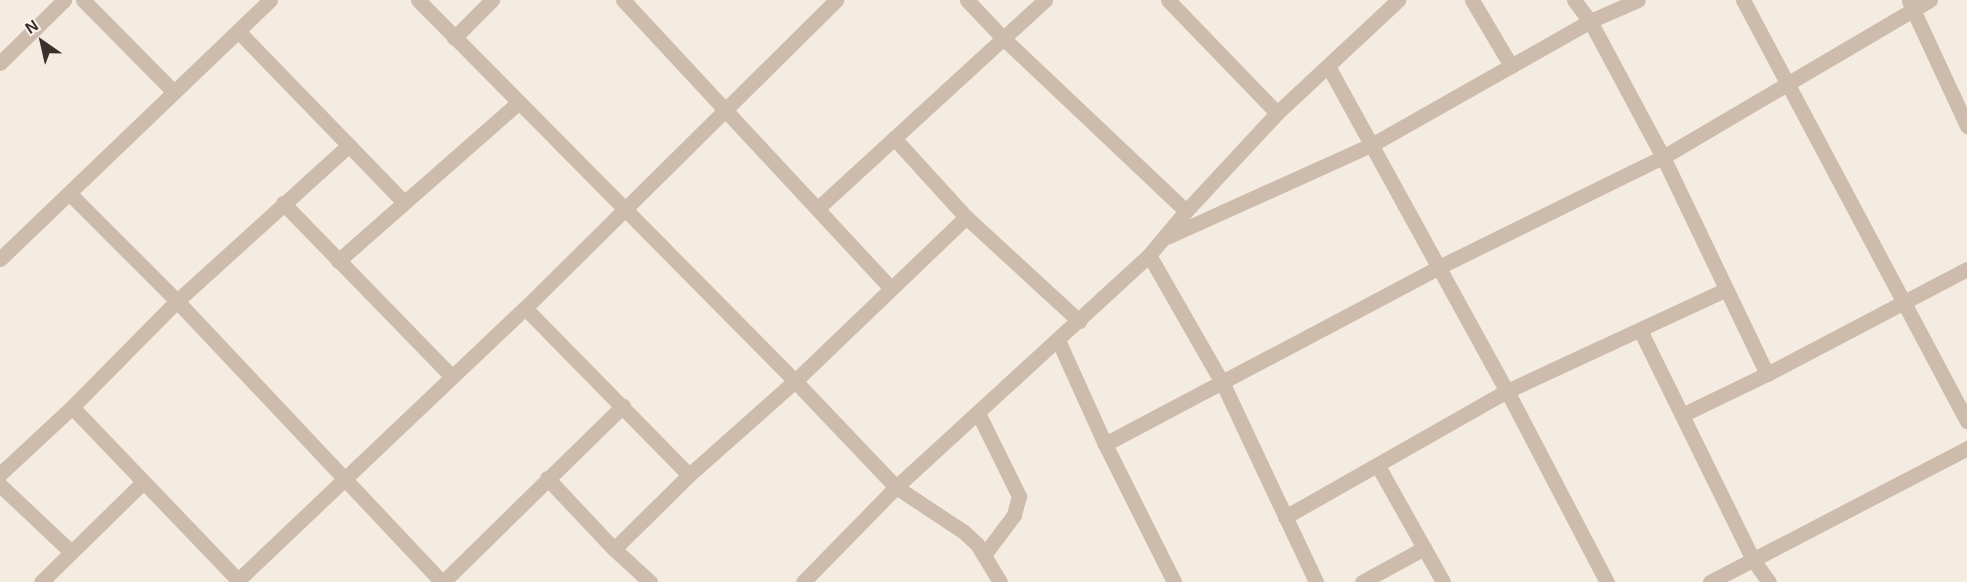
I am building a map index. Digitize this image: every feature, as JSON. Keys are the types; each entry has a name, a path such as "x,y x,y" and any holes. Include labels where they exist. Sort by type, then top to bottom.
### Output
{"street":[{"path":"1,61 64,0"},
{"path":"83,0 174,92"},
{"path":"0,259 270,0"},
{"path":"418,0 624,211 795,381 896,488 964,532 977,544 1000,582"},
{"path":"454,38 492,0"},
{"path":"72,407 238,581 525,308 836,0"},
{"path":"967,0 1002,37 1186,211"},
{"path":"818,208 1045,0"},
{"path":"803,582 896,488 1149,255 1186,211 1277,113 1398,0"},
{"path":"1472,0 1511,66"},
{"path":"1574,0 1590,21 1663,157 1767,374"},
{"path":"1162,239 1373,144 1590,21 1638,0"},
{"path":"1743,0 1786,85 1967,421"},
{"path":"1106,444 1223,384 1439,267 1663,157 1786,85 1910,4 1930,0"},
{"path":"1172,1 1277,113"},
{"path":"632,3 891,288"},
{"path":"1910,4 1967,126"},
{"path":"238,32 403,201"},
{"path":"1328,66 1508,391 1606,582"},
{"path":"338,261 403,201 518,103"},
{"path":"894,138 966,217 1079,321"},
{"path":"0,474 72,407 177,301 350,145"},
{"path":"69,194 177,301 442,582 623,406"},
{"path":"283,203 451,376"},
{"path":"614,549 689,475 795,381 966,217"},
{"path":"1149,255 1223,384 1316,582"},
{"path":"1682,416 1967,269"},
{"path":"1286,517 1508,391 1725,290"},
{"path":"525,308 689,475"},
{"path":"1640,330 1753,560 1769,582"},
{"path":"1058,340 1174,582"},
{"path":"978,413 1019,496 1014,515 984,555"},
{"path":"1710,582 1967,448"},
{"path":"1377,466 1443,582"},
{"path":"547,478 614,549 650,582"},
{"path":"40,582 143,482"},
{"path":"0,485 71,552"},
{"path":"1362,582 1424,548"}]}
